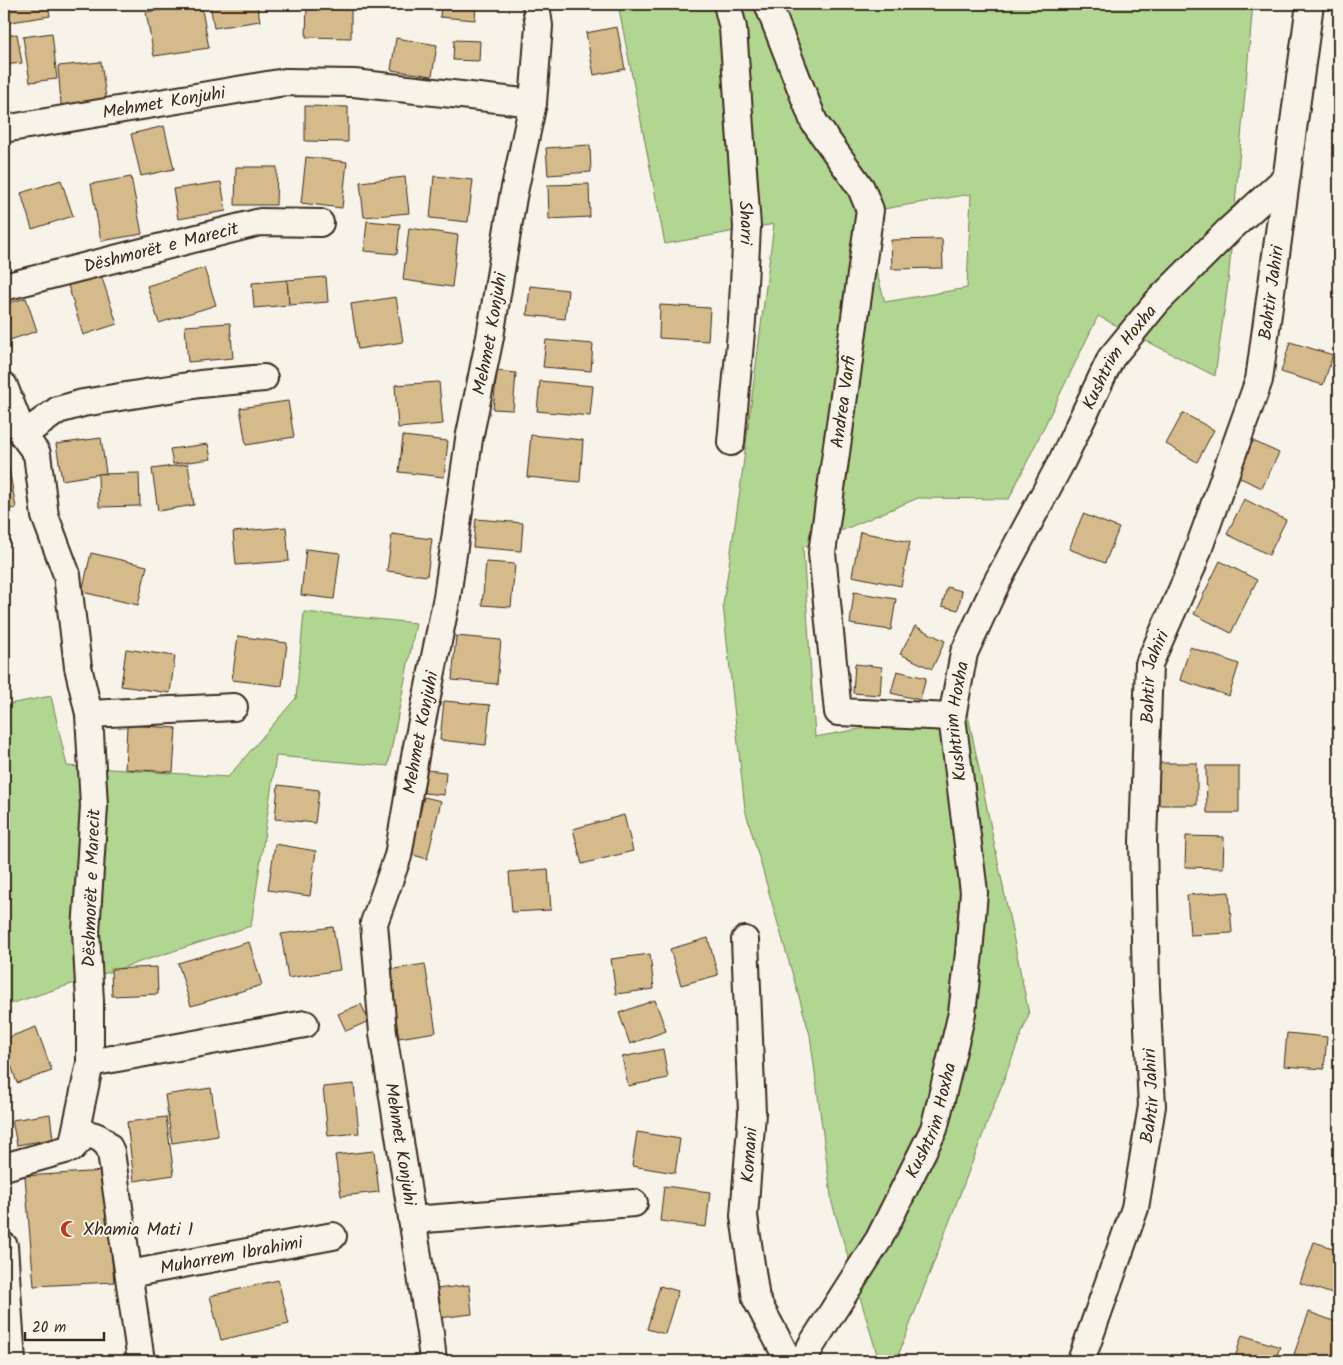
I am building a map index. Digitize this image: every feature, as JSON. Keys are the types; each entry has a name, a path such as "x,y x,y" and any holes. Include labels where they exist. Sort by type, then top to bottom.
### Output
{"street":[{"name":"Mehmet Konjuhi","path":"433,1361 384,1033 374,923 398,856 416,751 447,597 469,439 490,337 513,197 533,103 539,26 536,4"},
{"name":"Sharri","path":"727,4 733,28 747,227 742,321 731,442"},
{"name":"Andrea Varfi","path":"768,4 814,122 862,188 870,210 822,553 838,712 952,716"},
{"name":"Bahtir Jahiri","path":"1082,1361 1135,1208 1152,1106 1146,988 1142,842 1150,664 1192,567 1259,380 1310,4"},
{"name":"Mehmet Konjuhi","path":"4,129 285,82 354,83 533,103"},
{"name":"Kushtrim Hoxha","path":"803,1361 879,1239 934,1129 962,1013 974,892 952,716 964,652 996,584 1062,461 1111,358 1157,302 1229,230 1285,179"},
{"name":"Dëshmorët e Marecit","path":"4,287 260,222 320,223"},
{"path":"23,435 58,410 82,404 200,384 264,378"},
{"name":"Dëshmorët e Marecit","path":"4,386 23,435 37,454 45,516 67,575 78,667 89,714 94,806 86,932 90,1002 90,1063 72,1148"},
{"path":"89,714 234,707"},
{"name":"Komani","path":"745,940 752,1113 744,1216 756,1299 789,1361"},
{"path":"90,1063 305,1024"},
{"path":"4,1167 72,1148 86,1134 97,1137 109,1147 141,1361"},
{"path":"412,1220 634,1204"},
{"name":"Muharrem Ibrahimi","path":"129,1274 332,1236"},
{"path":"4,1246 12,1361"}],"green space":[{"path":"618,4 1253,4 1228,283 1215,376 1098,316 1009,499 918,498 803,547 815,737 967,710 1029,1014 896,1361 879,1361 832,1203 810,1035 745,809 723,605 740,490 774,224 665,244","holes":["971,194 967,288 885,302 860,213"]},
{"path":"304,612 416,623 388,766 276,756 251,926 4,1006 4,705 51,696 67,766 228,777 296,698"}],"building":[{"path":"4,4 48,4 50,16 4,23"},
{"path":"201,4 209,48 154,56 146,12"},
{"path":"210,4 257,4 260,21 214,28"},
{"path":"307,4 351,4 351,38 306,37"},
{"path":"441,4 476,4 475,20 440,17"},
{"path":"564,4 587,4 566,10"},
{"path":"1337,11 1339,11 1339,50 1336,50"},
{"path":"617,27 625,69 594,75 586,33"},
{"path":"52,33 57,79 30,82 23,37"},
{"path":"17,34 22,63 4,65 4,36"},
{"path":"396,38 437,45 432,76 391,70"},
{"path":"454,40 480,41 479,61 453,60"},
{"path":"101,62 108,112 62,116 58,66"},
{"path":"305,106 348,107 348,142 305,141"},
{"path":"164,126 174,169 141,176 131,134"},
{"path":"590,145 591,172 548,175 546,148"},
{"path":"306,157 347,162 342,208 301,203"},
{"path":"236,167 277,167 276,205 235,205"},
{"path":"434,176 473,180 468,222 430,218"},
{"path":"131,177 142,234 101,241 91,184"},
{"path":"405,177 409,213 364,217 360,182"},
{"path":"61,180 73,216 32,229 21,193"},
{"path":"221,182 226,211 178,219 173,189"},
{"path":"589,184 590,217 549,219 548,185"},
{"path":"367,221 400,224 397,254 364,251"},
{"path":"409,228 458,235 452,287 403,280"},
{"path":"942,239 943,268 892,269 891,240"},
{"path":"204,268 216,305 159,323 147,286"},
{"path":"101,275 117,324 83,335 68,285"},
{"path":"326,277 328,302 289,305 287,280"},
{"path":"287,280 289,305 254,308 252,283"},
{"path":"530,286 568,290 565,319 527,315"},
{"path":"396,297 403,342 358,349 351,304"},
{"path":"26,298 37,331 4,342 4,304"},
{"path":"660,305 710,308 708,341 659,338"},
{"path":"230,323 233,358 188,362 185,326"},
{"path":"546,340 593,344 591,371 543,367"},
{"path":"1290,342 1333,355 1323,385 1281,372"},
{"path":"497,371 516,373 513,410 493,409"},
{"path":"540,381 593,386 590,416 537,411"},
{"path":"439,382 443,424 398,428 395,385"},
{"path":"288,401 294,437 246,445 240,408"},
{"path":"1183,413 1214,430 1197,462 1166,444"},
{"path":"531,435 583,440 580,482 527,477"},
{"path":"403,436 448,441 444,477 399,472"},
{"path":"101,438 106,473 62,480 56,444"},
{"path":"1253,441 1279,453 1262,488 1236,476"},
{"path":"208,444 211,459 173,464 170,449"},
{"path":"4,446 16,508 4,510"},
{"path":"188,464 194,505 158,511 152,469"},
{"path":"139,473 140,506 99,507 98,474"},
{"path":"1244,499 1286,520 1269,555 1227,534"},
{"path":"1083,514 1119,528 1105,563 1069,549"},
{"path":"476,519 523,523 521,551 473,547"},
{"path":"286,527 289,561 236,565 233,532"},
{"path":"860,532 910,542 901,586 852,576"},
{"path":"392,534 432,539 427,576 387,571"},
{"path":"306,549 340,553 334,599 301,595"},
{"path":"91,553 147,566 138,605 82,592"},
{"path":"1220,561 1257,580 1231,633 1194,614"},
{"path":"486,562 515,564 511,607 482,605"},
{"path":"947,587 962,591 958,610 942,606"},
{"path":"854,592 896,599 891,630 850,624"},
{"path":"915,626 945,641 932,669 900,654"},
{"path":"238,636 287,643 282,686 232,680"},
{"path":"456,636 501,640 497,684 452,680"},
{"path":"1190,647 1239,664 1229,696 1180,680"},
{"path":"126,649 175,656 170,693 121,686"},
{"path":"855,664 882,667 880,695 853,693"},
{"path":"897,671 926,678 920,700 891,693"},
{"path":"444,701 490,705 486,745 440,740"},
{"path":"127,725 176,728 173,772 125,769"},
{"path":"1159,763 1197,763 1197,805 1159,805"},
{"path":"1206,766 1239,766 1239,813 1207,813"},
{"path":"426,770 446,772 444,795 424,793"},
{"path":"278,785 319,790 315,823 275,819"},
{"path":"424,797 441,801 427,859 410,854"},
{"path":"624,815 633,851 582,864 573,829"},
{"path":"1186,836 1224,837 1223,868 1185,867"},
{"path":"275,844 316,851 310,896 268,890"},
{"path":"548,869 551,910 512,912 509,872"},
{"path":"1229,892 1232,933 1190,935 1187,895"},
{"path":"333,927 340,970 288,978 281,934"},
{"path":"708,938 718,975 681,985 670,949"},
{"path":"249,942 262,985 191,1006 178,963"},
{"path":"650,954 654,989 616,994 611,959"},
{"path":"425,964 436,1032 399,1038 388,970"},
{"path":"157,967 158,994 112,996 111,969"},
{"path":"655,1000 666,1031 630,1044 619,1013"},
{"path":"361,1004 369,1021 346,1031 338,1014"},
{"path":"36,1027 52,1071 17,1083 4,1039"},
{"path":"1287,1033 1327,1037 1324,1069 1284,1066"},
{"path":"663,1049 668,1078 628,1086 622,1057"},
{"path":"354,1084 359,1133 328,1136 323,1087"},
{"path":"211,1088 218,1136 172,1143 165,1095"},
{"path":"50,1114 53,1139 17,1145 12,1120"},
{"path":"166,1117 174,1175 134,1181 127,1122"},
{"path":"637,1132 680,1139 675,1173 632,1166"},
{"path":"374,1151 379,1192 341,1196 335,1155"},
{"name":"Xhamia Mati 1","path":"104,1171 114,1282 34,1286 25,1176"},
{"path":"664,1186 710,1192 706,1227 660,1221"},
{"path":"1314,1242 1339,1250 1338,1296 1300,1283"},
{"path":"278,1280 289,1324 221,1340 210,1296"},
{"path":"469,1285 472,1314 439,1318 436,1289"},
{"path":"660,1286 678,1291 665,1334 647,1329"},
{"path":"1309,1312 1339,1323 1339,1351 1336,1361 1316,1361 1294,1354"},
{"path":"1242,1335 1280,1347 1275,1361 1234,1361"}],"place":[{"name":"Xhamia Mati 1","path":"69,1229"}]}
